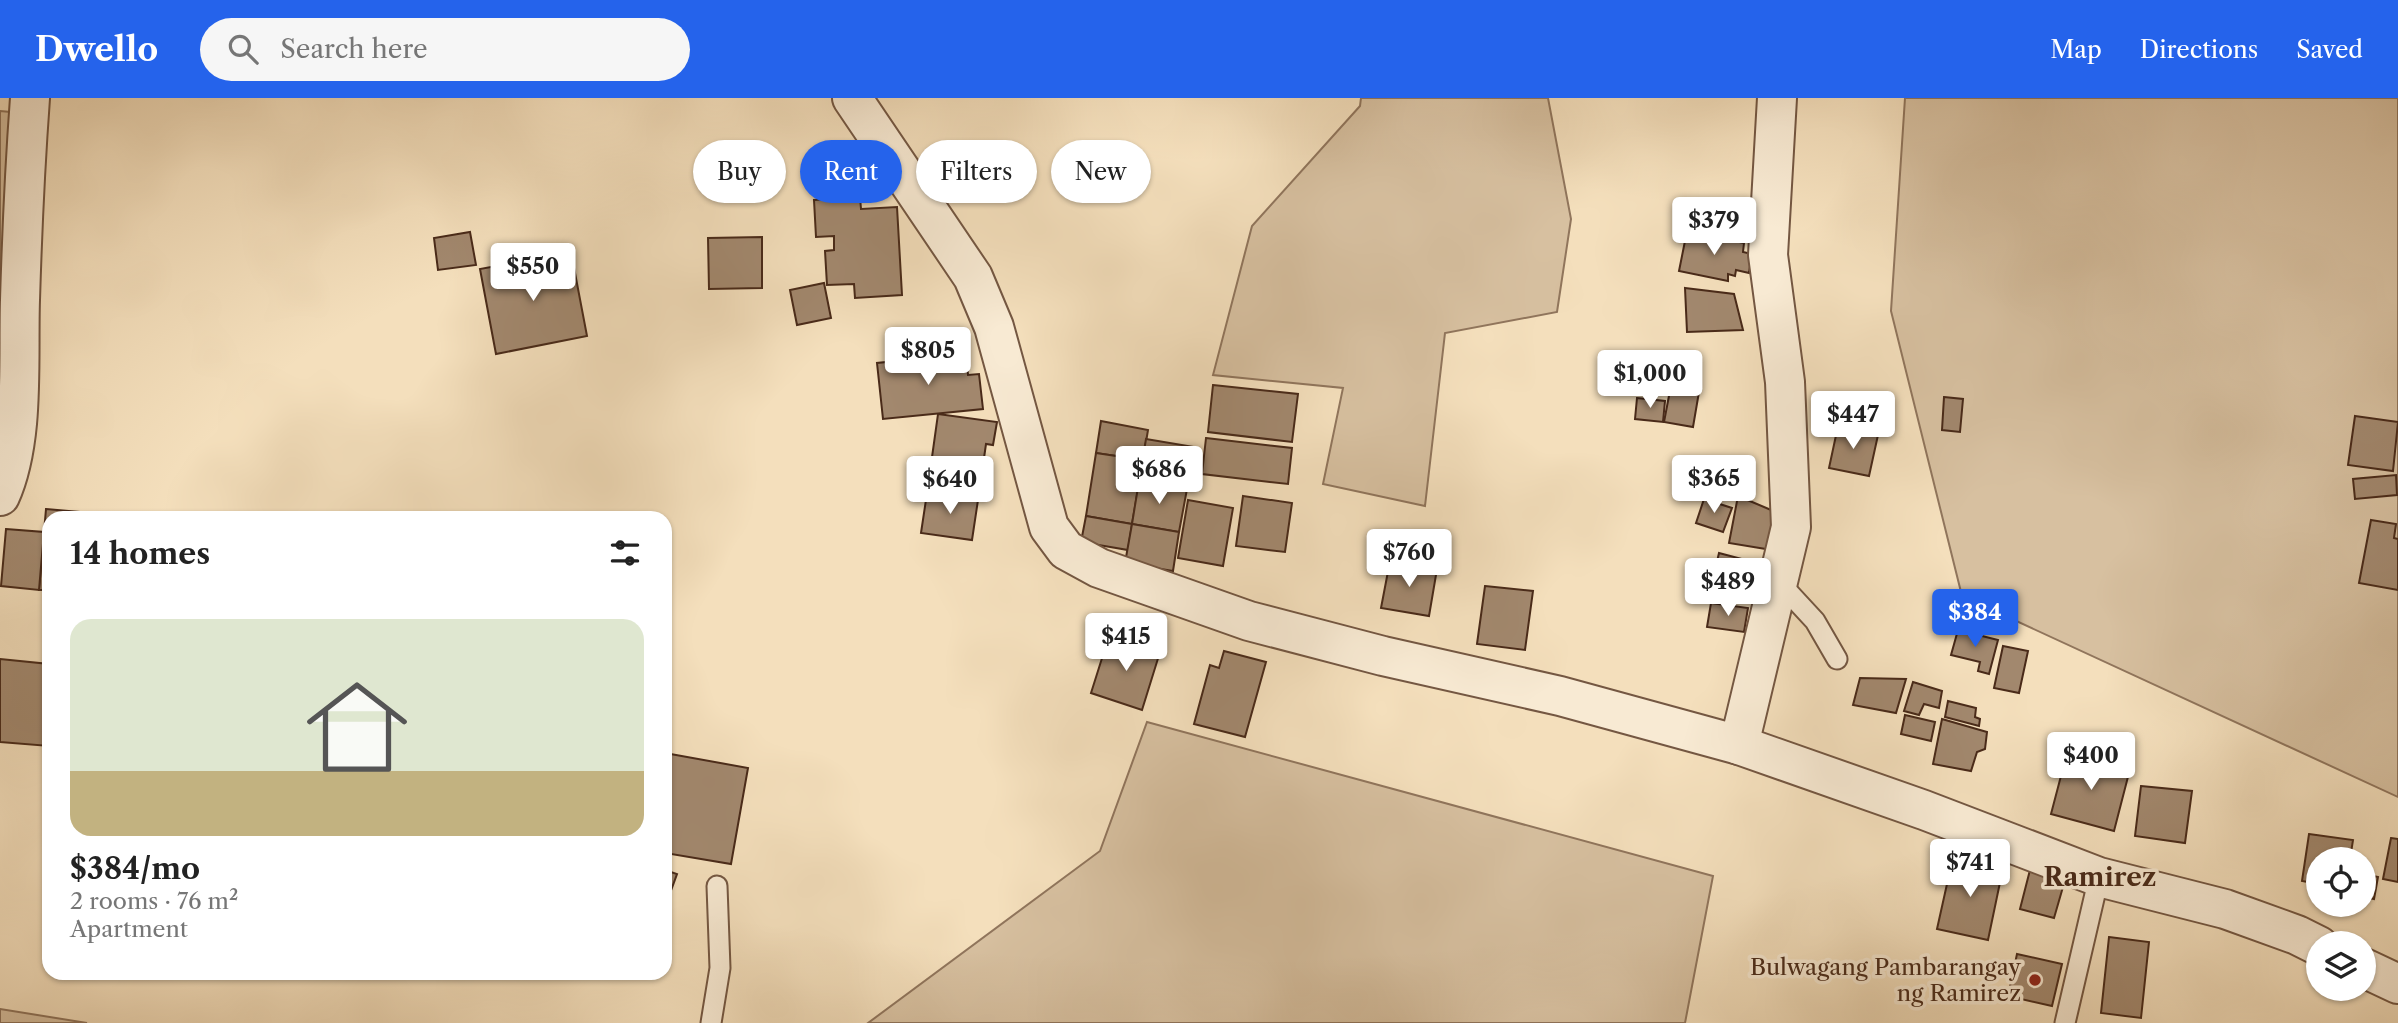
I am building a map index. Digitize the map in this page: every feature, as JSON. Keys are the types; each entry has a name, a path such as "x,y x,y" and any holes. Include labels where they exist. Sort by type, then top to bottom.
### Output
{"street":[{"path":"0,496 17,431 22,199 30,98"},
{"path":"852,98 973,277 994,327 1049,527 1066,550 1099,568 1249,621 1383,656 1560,696 1739,745 1924,810 2099,877 2225,909 2306,940"},
{"path":"1739,745 1791,527 1786,382 1768,255 1777,98"},
{"path":"2376,974 2398,984"}],"lane":[{"path":"1777,580 1815,621 1837,659"},
{"path":"2065,1023 2099,877"},
{"path":"711,1023 720,968 717,886"}],"shaded area":[{"path":"1361,98 1548,98 1571,219 1557,312 1445,333 1425,506 1323,484 1343,388 1213,375 1252,226 1360,106"},
{"path":"1905,98 2398,98 2398,797 1962,596 1891,311"},
{"path":"0,111 21,113 0,366"},
{"path":"1147,722 1713,876 1685,1023 868,1023 1100,851"},
{"path":"0,1009 87,1023 0,1023"}],"building":[{"path":"814,203 860,203 861,209 897,207 902,295 855,298 854,284 827,285 825,251 834,250 834,236 816,237"},
{"path":"1687,231 1744,243 1743,252 1752,254 1749,273 1736,270 1735,276 1728,274 1728,281 1679,271"},
{"path":"470,232 476,265 438,270 434,238"},
{"path":"762,237 762,288 709,289 708,238"},
{"path":"571,252 587,336 496,354 480,269"},
{"path":"824,283 831,318 797,325 790,290"},
{"path":"1685,288 1734,294 1743,330 1687,332"},
{"path":"966,354 968,375 979,374 983,409 883,419 877,363"},
{"path":"1672,380 1700,386 1693,427 1664,422"},
{"path":"1213,385 1298,394 1292,442 1208,432"},
{"path":"1944,397 1963,399 1960,432 1942,430"},
{"path":"1637,398 1665,401 1663,422 1635,419"},
{"path":"938,414 997,422 993,445 986,444 978,500 927,493"},
{"path":"2355,416 2398,422 2393,471 2348,465"},
{"path":"1101,421 1148,430 1143,460 1096,453"},
{"path":"1838,426 1878,435 1869,476 1829,468"},
{"path":"1206,438 1292,448 1288,484 1202,474"},
{"path":"1146,439 1194,447 1187,489 1139,481"},
{"path":"1096,453 1143,460 1132,524 1086,516"},
{"path":"2396,475 2397,495 2355,499 2353,479"},
{"path":"1139,481 1187,489 1179,532 1132,524"},
{"path":"927,493 978,500 972,540 921,533"},
{"path":"1243,496 1292,503 1285,552 1236,546"},
{"path":"1738,496 1771,510 1772,550 1729,543"},
{"path":"1704,499 1732,508 1723,532 1696,523"},
{"path":"1188,500 1233,508 1223,566 1178,558"},
{"path":"1086,516 1132,524 1128,550 1081,542"},
{"path":"2371,520 2396,524 2394,538 2398,539 2398,590 2359,583"},
{"path":"1132,524 1179,532 1173,571 1125,563"},
{"path":"6,529 42,532 39,590 1,586"},
{"path":"1719,553 1753,562 1745,599 1710,591"},
{"path":"42,555 42,590 39,590"},
{"path":"1390,561 1437,569 1429,616 1381,608"},
{"path":"1485,586 1533,591 1525,650 1477,644"},
{"path":"1711,603 1748,608 1744,632 1707,627"},
{"path":"1958,630 1998,640 1989,674 1978,671 1980,662 1951,655"},
{"path":"1109,636 1160,652 1142,710 1091,693"},
{"path":"2003,646 2028,651 2019,693 1994,688"},
{"path":"1224,651 1266,662 1245,737 1194,724 1210,665 1219,668"},
{"path":"0,659 42,663 42,745 0,742"},
{"path":"1860,678 1906,679 1896,713 1853,705"},
{"path":"1913,682 1942,691 1939,708 1924,704 1919,715 1904,711"},
{"path":"1948,701 1976,708 1975,717 1980,719 1979,726 1945,717"},
{"path":"1905,715 1935,722 1931,741 1901,734"},
{"path":"1942,719 1987,732 1985,749 1977,752 1971,771 1933,764"},
{"path":"2067,753 2130,769 2114,831 2051,814"},
{"path":"672,754 748,768 731,864 672,854"},
{"path":"2141,786 2192,791 2185,843 2135,836"},
{"path":"2309,834 2353,840 2352,847 2307,847"},
{"path":"2391,838 2398,839 2398,882 2383,879"},
{"path":"2306,854 2306,882 2302,881"},
{"path":"1953,857 2003,868 1988,940 1937,929"},
{"path":"2030,870 2065,880 2054,918 2020,909"},
{"path":"672,872 677,874 672,888"},
{"path":"2109,937 2149,942 2141,1018 2101,1013"},
{"name":"Bulwagang Pambarangay ng Ramirez","path":"2017,954 2062,964 2052,1006 2008,996"}],"place":[{"name":"Bulwagang Pambarangay ng Ramirez","path":"2035,980"}],"district":[{"name":"Ramirez","path":"2100,877"}]}
